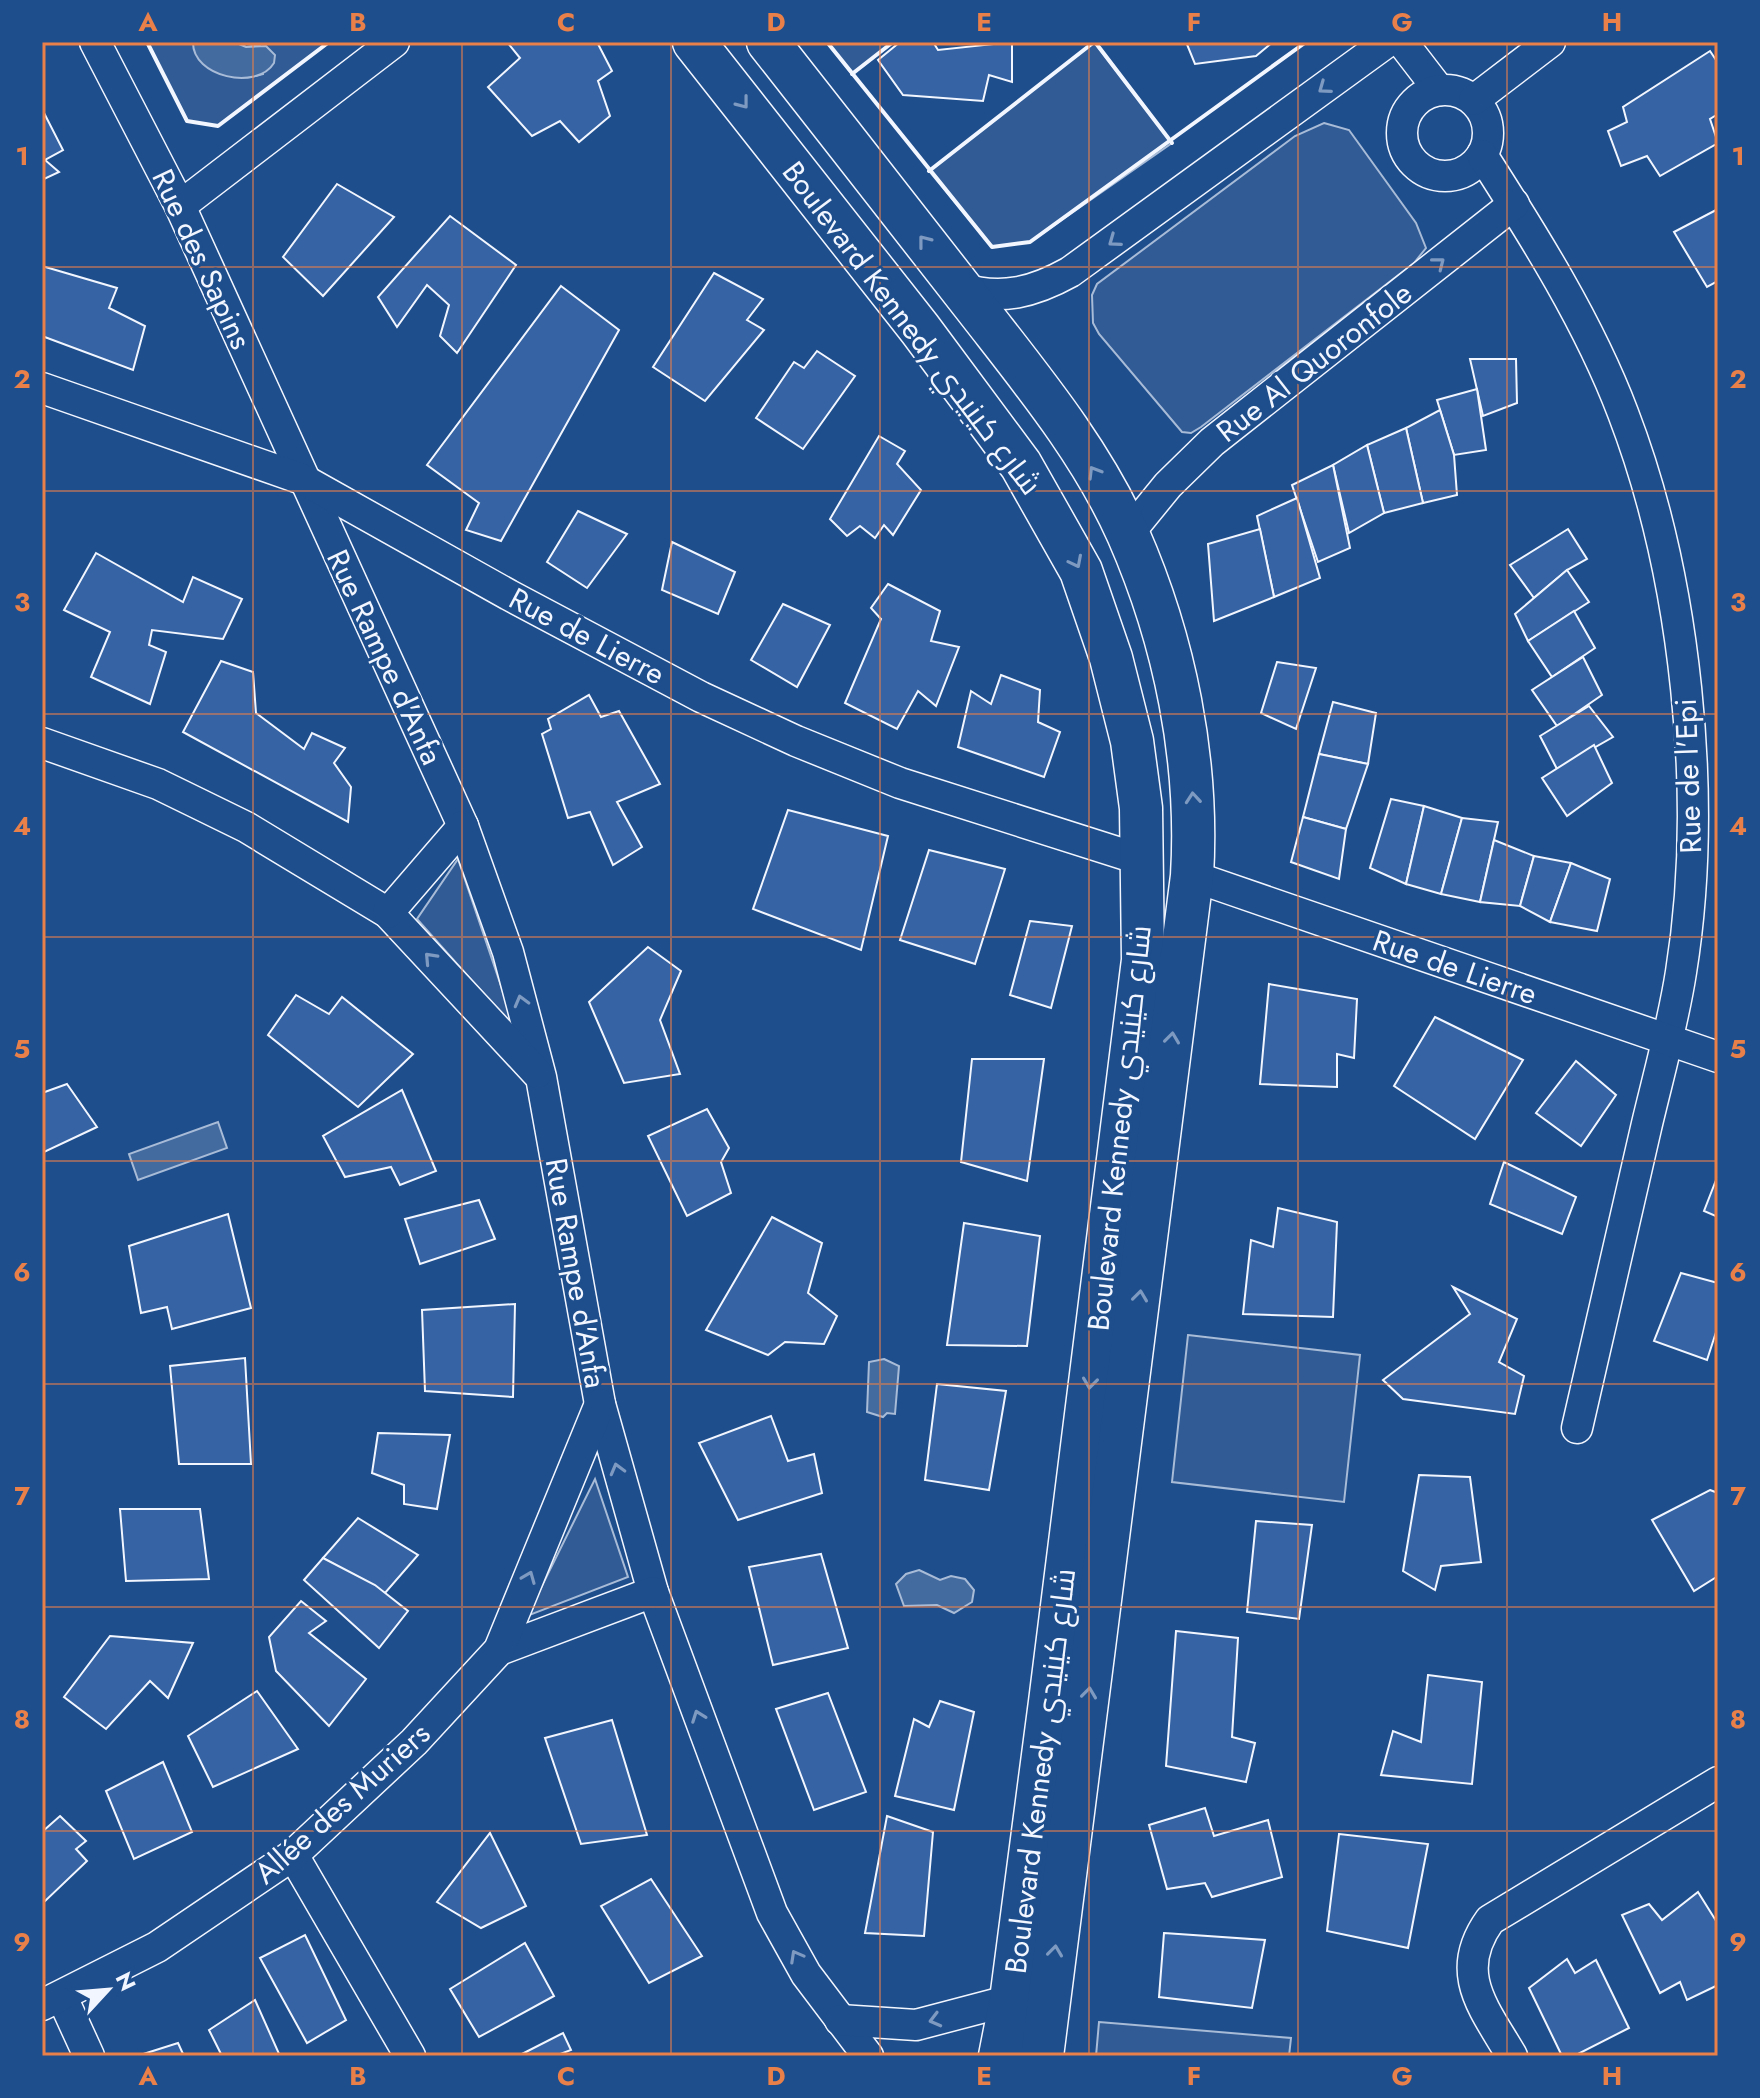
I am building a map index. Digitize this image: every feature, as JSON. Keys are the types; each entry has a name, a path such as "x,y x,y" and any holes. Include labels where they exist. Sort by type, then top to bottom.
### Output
{"main road":[{"name":"Boulevard Kennedy شارع كينيدي","path":"694,42 972,396 1021,465 1066,543 1097,614 1123,698 1141,808 1143,960 1029,2007 1042,2056"},
{"name":"Boulevard Kennedy شارع كينيدي","path":"768,42 1070,433 1128,534 1151,595 1181,700 1194,808 1192,876 1029,2007 1000,2056"}],"street":[{"name":"Rue des Sapins","path":"95,42 180,206 302,479"},
{"path":"180,206 394,42"},
{"path":"961,288 980,294 1014,294 1040,288 1070,272 1387,42"},
{"path":"1402,42 1439,90"},
{"path":"1474,100 1550,42"},
{"path":"1439,90 1461,92 1474,100 1483,111 1488,126 1482,155 1473,167 1444,176 1429,173 1407,154 1402,139 1408,110 1418,99 1439,90"},
{"name":"Rue de l'Epi","path":"1482,155 1514,204 1622,409 1644,469 1667,566 1683,671 1692,855 1681,974 1577,1428"},
{"name":"Rue Al Quoronfole","path":"1128,534 1168,485 1212,442 1514,204"},
{"name":"Rue de Lierre","path":"42,388 302,479 509,595 701,697 796,741 900,783 1142,860"},
{"name":"Rue Rampe d'Anfa","path":"302,479 463,826 508,952 541,1077 600,1404 653,1592 772,1913 806,1974 868,2056"},
{"path":"42,743 158,784 199,804 259,835 388,913 541,1077"},
{"path":"388,913 463,826"},
{"name":"Rue de Lierre","path":"1192,876 1718,1057"},
{"name":"Allée des Muriers","path":"52,2001 157,1947 293,1855 414,1742 499,1650 600,1404"},
{"name":"Allée des Muriers","path":"499,1650 653,1592"},
{"path":"1512,2056 1472,1979 1471,1959 1477,1937 1490,1920 1718,1782"},
{"path":"293,1855 410,2056"},
{"path":"52,2001 89,2056"},
{"path":"840,2020 916,2025 1029,2007"}],"shaded area":[{"path":"147,42 193,42 231,75 256,76 263,74 260,45 246,47 234,42 329,42 218,126 187,121"},
{"path":"193,42 234,42 246,47 266,46 275,55 274,63 266,72 254,76 227,76 203,64 195,54"},
{"path":"827,42 893,42 852,74"},
{"path":"1094,42 1172,143 1030,242 992,247 929,171"},
{"path":"1324,123 1349,130 1416,223 1426,248 1414,263 1201,427 1191,433 1182,432 1099,334 1093,323 1092,295 1097,284 1295,136"},
{"path":"458,859 516,1030 417,919"},
{"path":"218,1122 227,1148 138,1180 129,1154"},
{"path":"1188,1335 1360,1355 1344,1502 1172,1482"},
{"path":"884,1359 899,1366 895,1414 887,1413 883,1417 867,1412 869,1362"},
{"path":"595,1479 628,1577 527,1616"},
{"path":"919,1570 940,1580 951,1576 965,1579 974,1590 972,1602 954,1613 937,1605 904,1606 896,1584 906,1574"},
{"path":"1099,2022 1291,2038 1289,2056 1096,2056"}],"building":[{"path":"507,42 597,42 612,71 598,81 610,116 579,142 560,121 532,136 488,87 520,58"},
{"path":"900,42 933,42 938,50 1012,42 1012,82 989,75 983,101 903,95 878,60"},
{"path":"1186,42 1273,42 1256,56 1195,64"},
{"path":"1710,51 1718,63 1718,114 1710,119 1718,143 1660,176 1647,156 1621,166 1608,131 1627,122 1623,107"},
{"path":"42,109 63,150 45,160 59,172 42,180"},
{"path":"337,184 394,217 323,296 283,257"},
{"path":"1718,209 1718,281 1707,287 1674,232"},
{"path":"450,216 516,265 457,353 440,336 449,305 427,285 397,327 378,297"},
{"path":"42,266 117,288 109,308 145,326 133,370 42,336"},
{"path":"714,273 763,299 747,320 764,330 705,401 653,367"},
{"path":"561,286 619,330 501,541 466,530 479,503 427,465"},
{"path":"817,351 855,376 803,449 756,418 794,362 804,368"},
{"path":"1470,359 1516,359 1517,403 1483,416"},
{"path":"1477,389 1486,450 1454,455 1437,400"},
{"path":"1440,410 1454,455 1457,495 1423,503 1406,428"},
{"path":"1406,428 1423,503 1384,513 1367,445"},
{"path":"879,436 905,451 897,464 921,490 893,535 884,525 875,538 860,526 847,536 830,519"},
{"path":"1367,445 1384,513 1349,533 1333,465"},
{"path":"1333,465 1350,548 1318,562 1292,485"},
{"path":"1297,498 1320,578 1274,597 1257,516"},
{"path":"578,511 627,534 587,588 547,562"},
{"path":"1260,529 1274,597 1214,621 1208,544"},
{"path":"1568,529 1587,559 1567,570 1534,598 1510,565"},
{"path":"672,542 735,572 718,614 662,590"},
{"path":"96,553 183,602 193,577 242,599 223,639 152,630 149,645 166,652 150,704 91,677 110,632 64,610"},
{"path":"1567,570 1589,602 1528,641 1515,614"},
{"path":"888,584 940,611 931,641 959,647 936,706 918,691 897,729 845,703 881,619 871,608"},
{"path":"783,604 830,625 797,687 751,660"},
{"path":"1574,611 1595,648 1552,677 1528,641"},
{"path":"1583,657 1602,695 1557,726 1532,690"},
{"path":"221,661 253,672 256,713 304,749 312,733 345,748 334,763 351,787 348,822 183,732"},
{"path":"1277,662 1316,668 1296,729 1261,713"},
{"path":"1001,675 1040,690 1038,722 1060,732 1044,777 958,747 971,691 991,704"},
{"path":"589,695 601,717 619,711 660,784 617,802 642,847 613,865 590,812 568,818 542,734 551,729 548,719"},
{"path":"1333,702 1376,713 1368,764 1319,754"},
{"path":"1589,706 1613,737 1557,769 1540,736"},
{"path":"1594,745 1612,783 1567,816 1542,778"},
{"path":"1319,754 1368,764 1346,829 1303,817"},
{"path":"1391,799 1424,806 1406,884 1370,868"},
{"path":"1424,806 1462,818 1441,894 1406,884"},
{"path":"788,810 888,836 861,950 753,909"},
{"path":"1303,817 1346,829 1339,879 1291,862"},
{"path":"1462,818 1498,822 1480,902 1441,894"},
{"path":"1494,840 1534,856 1520,906 1480,902"},
{"path":"929,850 1005,869 975,964 900,940"},
{"path":"1534,856 1571,863 1550,922 1520,906"},
{"path":"1571,863 1610,879 1597,931 1550,922"},
{"path":"1030,921 1072,926 1051,1008 1010,995"},
{"path":"648,947 681,971 660,1020 680,1074 624,1083 589,1002"},
{"path":"1269,984 1357,999 1354,1058 1337,1054 1337,1087 1260,1084"},
{"path":"296,995 329,1014 342,997 413,1054 358,1107 268,1035"},
{"path":"1435,1017 1523,1060 1475,1139 1394,1086"},
{"path":"972,1059 1044,1059 1027,1181 961,1162"},
{"path":"1576,1061 1616,1095 1581,1146 1536,1113"},
{"path":"67,1084 97,1127 42,1153 42,1093"},
{"path":"402,1090 436,1171 400,1185 391,1167 345,1177 323,1136"},
{"path":"707,1109 729,1148 721,1162 731,1193 687,1216 648,1136"},
{"path":"1504,1162 1576,1197 1562,1234 1490,1204"},
{"path":"1718,1175 1718,1217 1704,1211"},
{"path":"479,1200 495,1239 420,1264 405,1219"},
{"path":"1278,1208 1337,1222 1333,1317 1243,1314 1251,1240 1273,1247"},
{"path":"228,1214 251,1308 172,1329 167,1307 141,1313 129,1246"},
{"path":"772,1217 822,1243 808,1293 837,1316 824,1344 785,1342 768,1355 706,1330"},
{"path":"964,1223 1040,1236 1027,1346 947,1345"},
{"path":"1681,1273 1718,1283 1718,1326 1707,1360 1654,1341"},
{"path":"1453,1287 1517,1319 1499,1362 1524,1376 1515,1414 1403,1399 1383,1380 1470,1314"},
{"path":"515,1304 513,1397 425,1391 422,1310"},
{"path":"245,1358 251,1464 179,1464 170,1366"},
{"path":"937,1384 1006,1391 989,1490 925,1480"},
{"path":"771,1416 788,1461 814,1454 822,1493 738,1520 699,1443"},
{"path":"378,1433 450,1435 437,1509 404,1504 404,1485 372,1473"},
{"path":"1419,1475 1470,1477 1481,1562 1441,1566 1435,1590 1403,1571"},
{"path":"1710,1490 1718,1493 1718,1576 1694,1591 1652,1520"},
{"path":"120,1509 200,1509 209,1579 126,1581"},
{"path":"358,1518 418,1555 385,1593 323,1558"},
{"path":"1256,1521 1312,1525 1299,1619 1247,1612"},
{"path":"821,1554 848,1648 773,1665 749,1567"},
{"path":"323,1558 375,1585 408,1611 379,1648 304,1580"},
{"path":"301,1601 326,1621 309,1633 366,1679 329,1726 276,1671 269,1637"},
{"path":"1176,1631 1238,1638 1232,1737 1255,1743 1246,1782 1166,1766"},
{"path":"110,1636 193,1643 168,1698 150,1681 106,1729 64,1697"},
{"path":"1428,1675 1482,1682 1472,1784 1381,1775 1393,1731 1421,1742"},
{"path":"257,1691 298,1749 213,1787 188,1736"},
{"path":"828,1693 866,1792 814,1810 776,1709"},
{"path":"940,1701 974,1712 954,1810 895,1796 914,1719 929,1727"},
{"path":"612,1720 647,1835 581,1844 545,1738"},
{"path":"163,1762 192,1832 134,1859 106,1791"},
{"path":"1205,1808 1214,1836 1268,1820 1282,1877 1212,1897 1205,1883 1167,1889 1149,1825"},
{"path":"60,1816 86,1841 76,1849 87,1861 42,1904 42,1832"},
{"path":"887,1816 933,1832 924,1936 865,1933"},
{"path":"490,1833 526,1906 481,1928 437,1902"},
{"path":"1339,1834 1428,1844 1408,1948 1327,1931"},
{"path":"651,1879 702,1956 649,1983 601,1906"},
{"path":"1698,1892 1718,1924 1718,1985 1687,2000 1680,1982 1660,1993 1622,1915 1649,1904 1662,1920"},
{"path":"1164,1933 1265,1940 1252,2008 1159,1997"},
{"path":"305,1935 346,2020 307,2043 260,1958"},
{"path":"525,1943 554,1996 479,2037 450,1989"},
{"path":"1567,1959 1575,1973 1596,1960 1629,2028 1574,2056 1562,2056 1529,1988"},
{"path":"255,2000 280,2056 222,2056 209,2030"},
{"path":"563,2033 571,2050 555,2056 518,2056"},
{"path":"178,2043 184,2056 137,2056"}],"wall":[{"path":"147,42 187,121 218,126 329,42"},
{"path":"827,42 992,247 1030,242 1306,42"},
{"path":"852,74 893,42"},
{"path":"929,171 1094,42"},
{"path":"1095,42 1172,143"}]}
